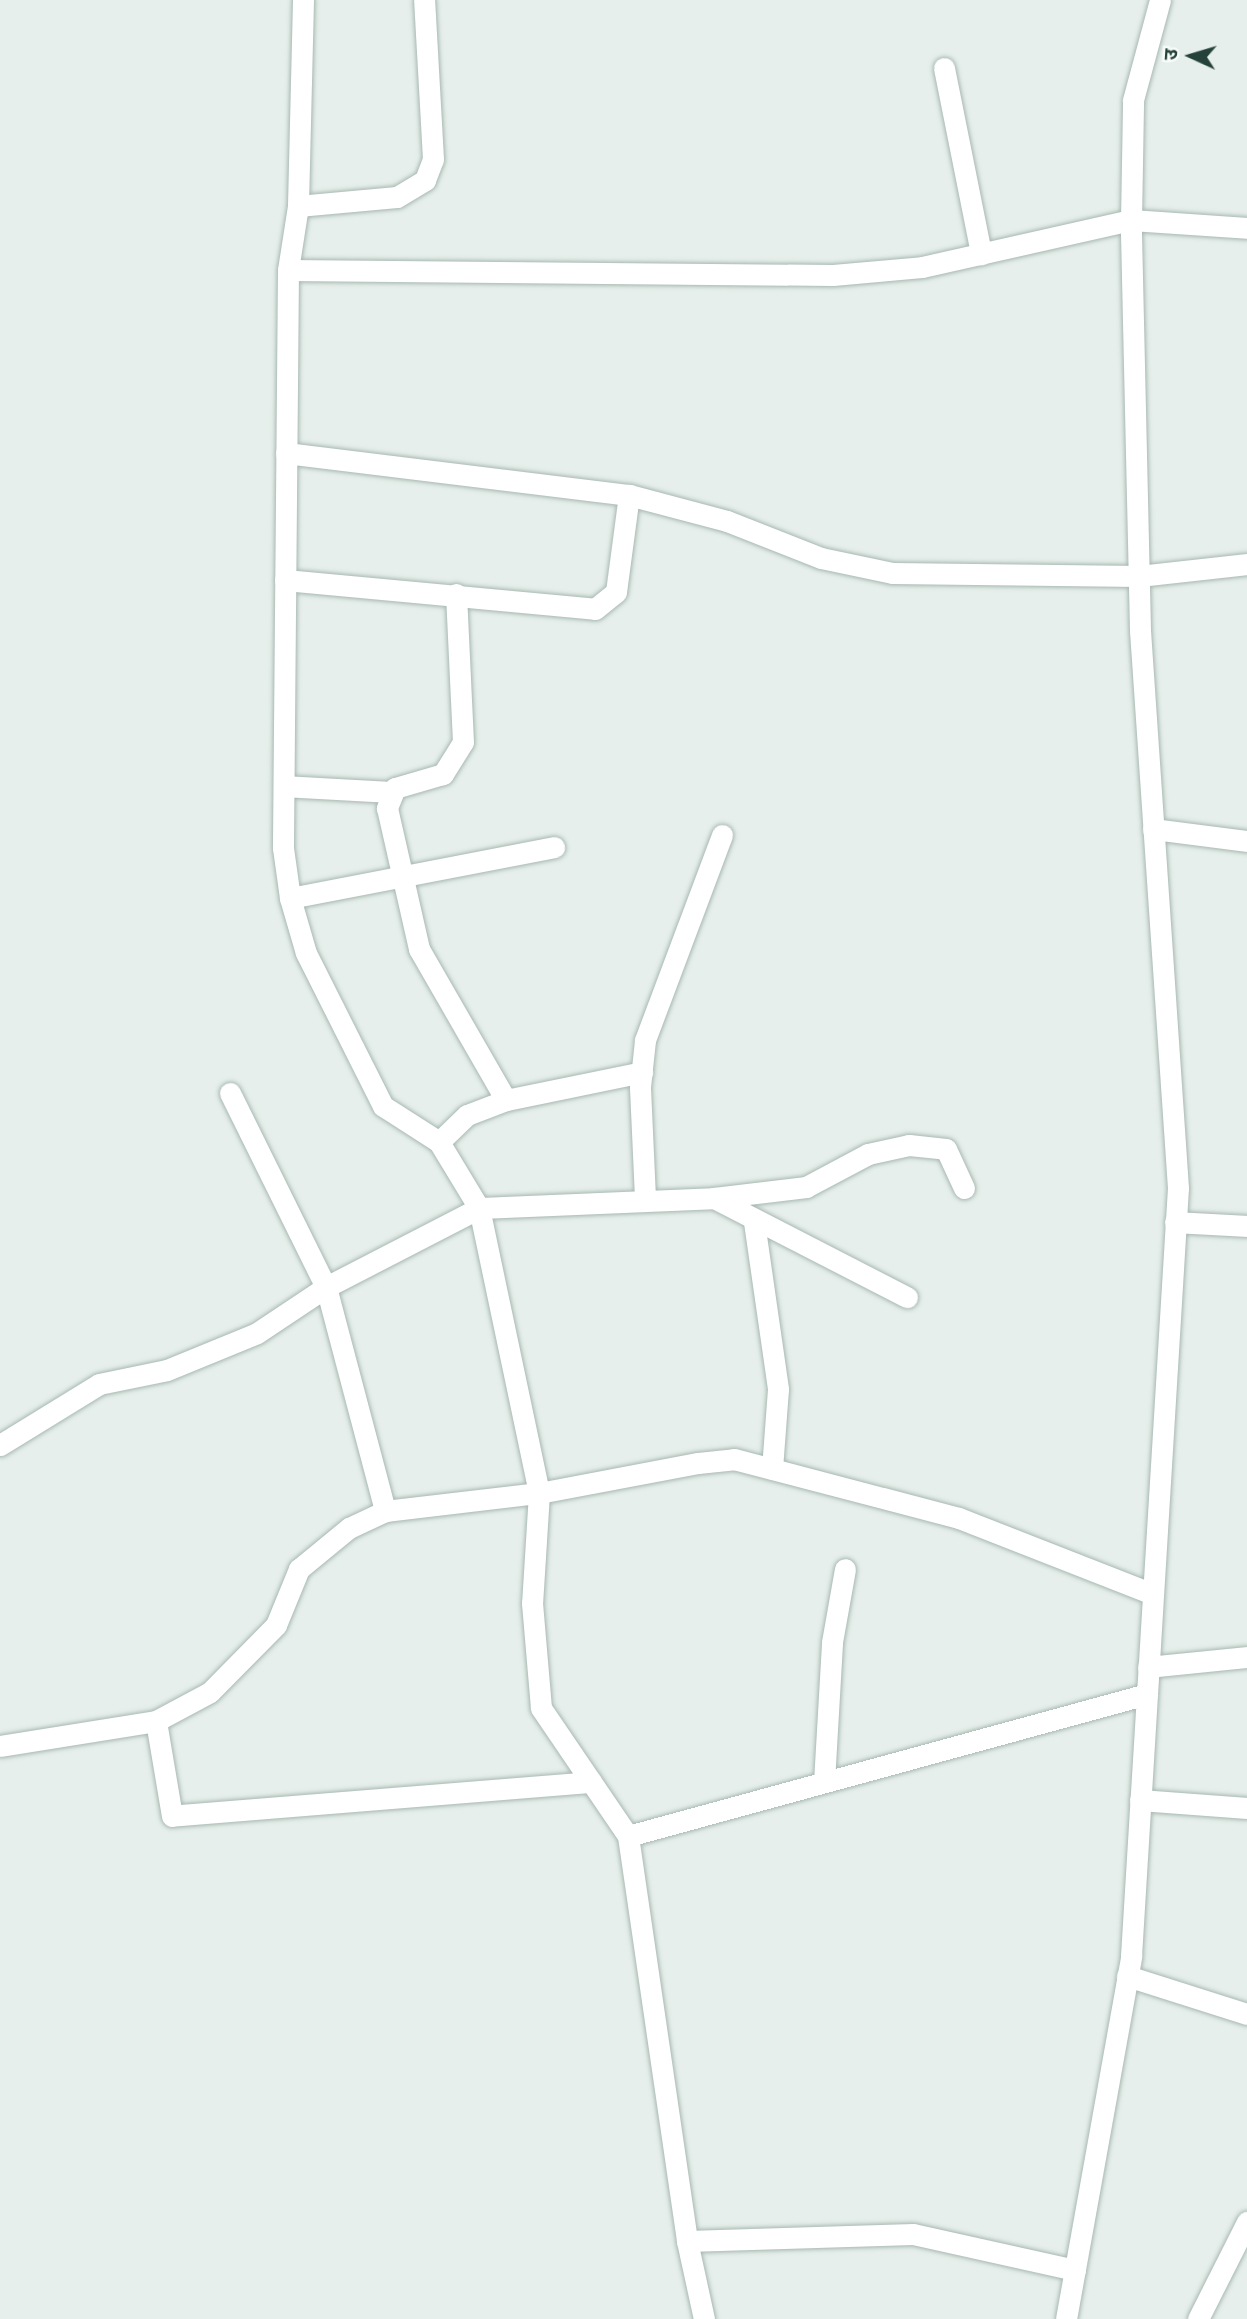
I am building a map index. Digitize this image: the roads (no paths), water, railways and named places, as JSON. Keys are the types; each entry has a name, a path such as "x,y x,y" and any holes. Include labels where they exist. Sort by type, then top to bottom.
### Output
{"street":[{"path":"303,0 298,206 288,270 284,786 290,898 306,953 383,1106 439,1142 479,1208 538,1493 532,1603 541,1708 628,1836 687,2241 704,2319"},
{"path":"298,206 397,197 425,180 433,159 425,0"},
{"path":"1066,2319 1127,1976 1175,1222 1139,576 1131,220 1133,100 1160,0"},
{"path":"944,68 981,254"},
{"path":"288,270 754,277 922,267 1131,220 1247,228"},
{"path":"286,453 629,495 727,521 821,558 891,573 1139,576 1247,564"},
{"path":"285,580 595,609 609,602 619,577 629,495"},
{"path":"284,786 390,792 443,774 463,742 456,594"},
{"path":"390,792 399,877 418,949 506,1100"},
{"path":"1153,829 1247,841"},
{"path":"645,1198 642,1072 657,998 722,835"},
{"path":"290,898 554,847"},
{"path":"439,1142 467,1115 506,1100 642,1072"},
{"path":"230,1093 326,1287 385,1511"},
{"path":"0,1445 99,1384 192,1362 257,1333 326,1287 479,1208 645,1198 714,1198 806,1187 867,1154 930,1144 946,1149 964,1188"},
{"path":"714,1198 754,1222 907,1297"},
{"path":"754,1222 778,1389 772,1469"},
{"path":"1175,1222 1247,1226"},
{"path":"0,1746 156,1721 210,1692 276,1625 299,1569 349,1528 385,1511 538,1493 734,1459 959,1518 1153,1594"},
{"path":"824,1782 832,1642 845,1569"},
{"path":"1148,1667 1247,1657"},
{"path":"628,1836 1147,1694"},
{"path":"156,1721 172,1816 591,1782"},
{"path":"1140,1800 1247,1808"},
{"path":"1127,1976 1247,2014"},
{"path":"1198,2319 1247,2222"},
{"path":"687,2241 913,2234 1075,2270"}]}
